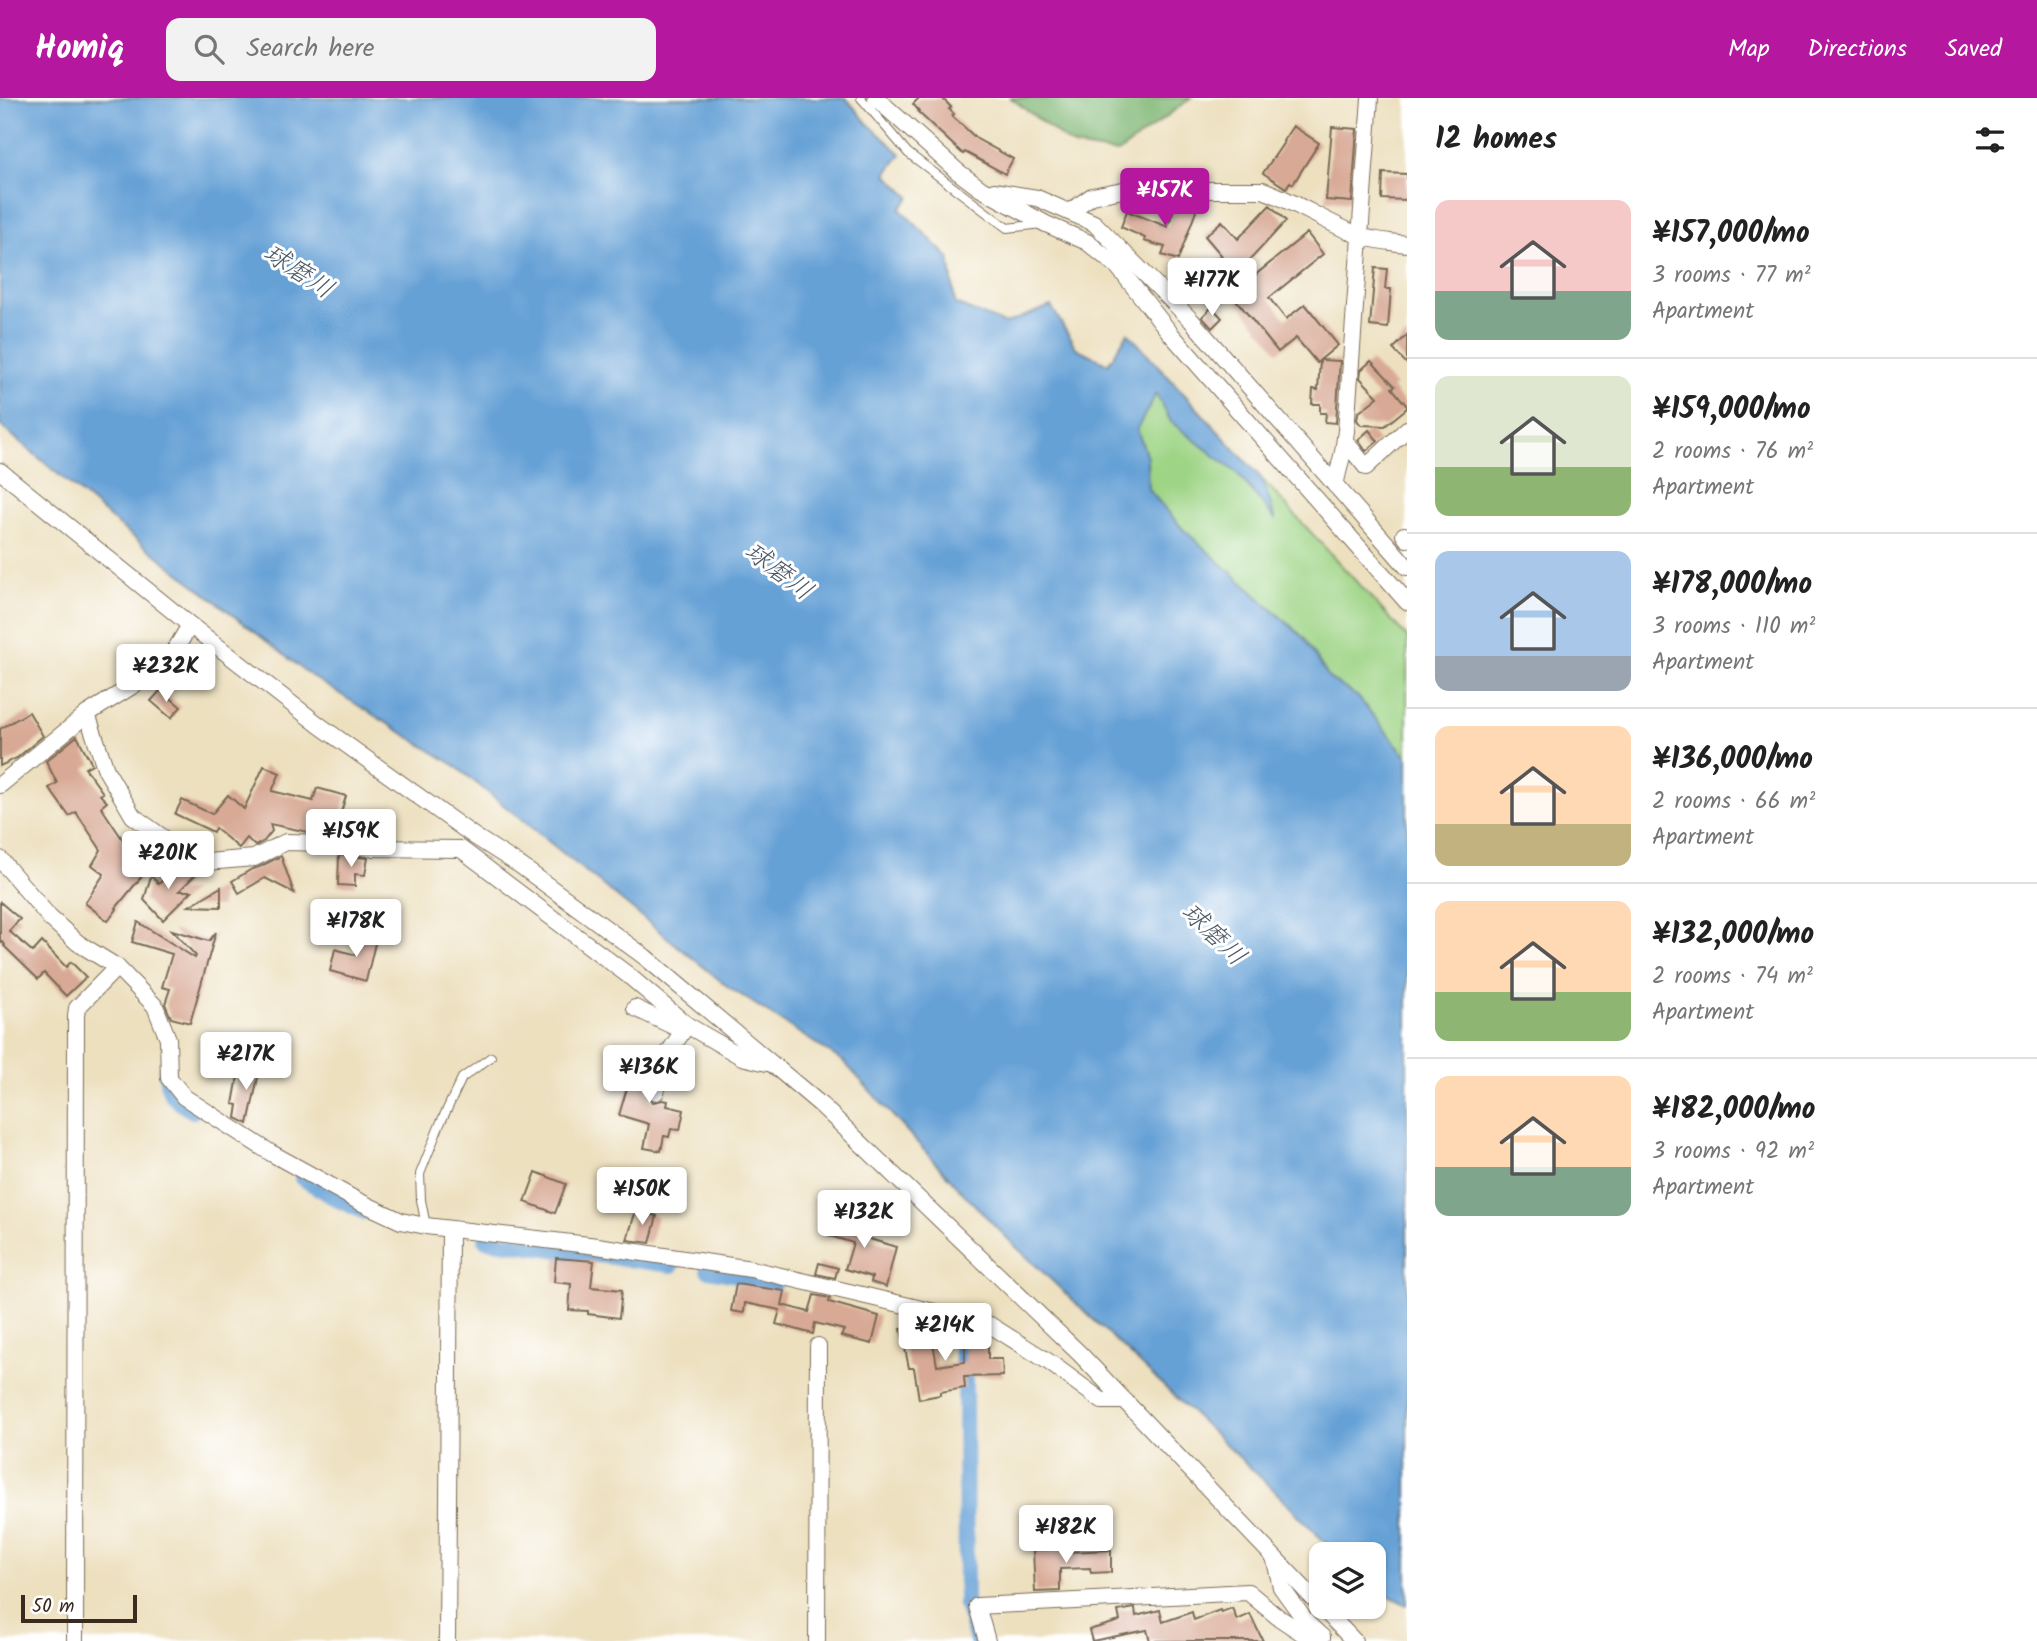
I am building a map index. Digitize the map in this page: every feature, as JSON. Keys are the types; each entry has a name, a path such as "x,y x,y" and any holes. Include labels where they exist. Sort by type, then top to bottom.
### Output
{"street":[{"path":"876,98 957,171 981,189 1046,224 1087,242 1118,267 1171,334 1407,602"},
{"path":"1335,485 1345,441 1370,98"},
{"path":"981,189 1037,198 1094,223 1191,320 1407,567"},
{"path":"1069,212 1093,196 1123,190 1263,190 1361,236 1407,244"},
{"path":"1345,441 1366,467 1407,429"},
{"path":"0,471 190,625 319,725 474,836 521,866 645,957 821,1105 1080,1354 1354,1641"},
{"path":"0,785 87,714 137,683 175,650 190,625"},
{"path":"87,714 106,770 134,816 190,857 207,862 254,858 286,842 369,848 461,849 628,975 685,1028"},
{"path":"0,859 50,918 78,943 117,967 155,1006 168,1039 169,1078 184,1097 271,1153 358,1201 401,1221 426,1226 597,1246 751,1269 990,1325 1049,1362 1102,1401 1125,1401"},
{"path":"75,1641 76,1016 77,1008 117,967"},
{"path":"635,1008 685,1028 742,1058 772,1065"},
{"path":"656,1092 669,1052 685,1028"},
{"path":"447,1641 450,1230"},
{"path":"817,1641 818,1346"},
{"path":"1275,1561 1281,1587 1307,1623 1324,1639"},
{"path":"987,1641 977,1606 1248,1592 1278,1617 1305,1634 1324,1639"}],"lane":[{"path":"862,98 908,153 1007,228 1046,224"},
{"path":"426,1226 420,1174 462,1078 491,1057"}],"green space":[{"path":"846,98 867,123 901,154 886,174 910,197 900,209 949,258 955,305 1005,324 1051,306 1076,348 1108,364 1128,333 1407,637 1407,861 919,346"},
{"path":"1011,98 1191,98 1118,153 1073,146"}],"water":[{"name":"球磨川","path":"0,98 846,98 867,123 901,154 886,174 910,197 900,209 949,258 955,304 1005,324 1051,306 1076,348 1108,364 1128,333 1262,479 1276,520 1237,473 1171,422 1156,394 1137,429 1147,457 1148,489 1183,529 1304,638 1329,678 1358,697 1407,757 1407,1605 1386,1594 1386,1542 1324,1542 1275,1491 1012,1243 844,1062 727,986 454,765 311,676 122,528 0,425"}],"building":[{"path":"919,98 942,98 951,107 949,109 954,114 952,116 977,139 1013,159 1005,174 965,152 963,154 918,112 913,104"},
{"path":"1293,126 1319,143 1293,184 1290,182 1286,188 1263,173"},
{"path":"1332,127 1357,129 1352,202 1326,200"},
{"path":"1383,173 1407,174 1407,200 1382,199"},
{"path":"1177,200 1200,200 1178,260 1162,255 1165,247 1144,241 1145,238 1121,227 1127,211 1168,227"},
{"path":"1270,205 1286,221 1236,275 1244,284 1307,233 1323,254 1269,298 1286,319 1305,304 1338,345 1317,363 1296,338 1278,352 1221,281 1213,289 1204,279 1217,267 1214,263 1222,256 1205,236 1222,221 1238,239"},
{"path":"1375,268 1387,269 1385,289 1391,289 1388,328 1370,326"},
{"path":"1212,307 1222,318 1212,328 1202,317"},
{"path":"1407,335 1407,364 1393,349"},
{"path":"1320,360 1340,361 1336,423 1325,422 1326,413 1320,413 1320,404 1312,404 1313,389 1318,390"},
{"path":"1371,361 1395,386 1392,388 1407,406 1385,426 1361,425 1357,420 1358,413 1378,397 1360,378 1361,370"},
{"path":"1369,430 1378,441 1366,451 1358,440"},
{"path":"161,690 181,707 171,718 151,701"},
{"path":"29,712 43,736 17,758 0,766 0,729"},
{"path":"77,736 92,764 85,768 107,802 101,807 146,871 108,921 85,903 104,874 92,865 101,850 76,812 69,816 49,788 57,783 46,761"},
{"path":"264,766 280,773 272,791 313,801 317,788 346,796 338,822 312,815 308,832 270,824 272,831 264,841 255,846 247,838 239,848 215,828 213,832 175,814 182,800 212,814 228,795 244,809"},
{"path":"339,855 368,858 365,875 355,874 355,886 338,885"},
{"path":"281,856 294,893 265,878 239,893 232,881"},
{"path":"179,862 195,875 179,891 192,891 163,920 144,900 151,876 159,884"},
{"path":"221,887 221,907 189,906"},
{"path":"0,902 20,919 9,931 33,952 42,942 66,967 71,962 86,977 66,996 44,973 38,979 0,942"},
{"path":"138,922 195,958 172,930 209,941 216,932 190,1023 171,1018 165,1004 170,989 162,987 172,954 132,942"},
{"path":"361,931 377,935 366,981 330,971 335,949 356,955"},
{"path":"638,1051 656,1057 646,1089 648,1098 653,1102 668,1101 667,1106 684,1110 680,1130 671,1129 669,1137 664,1136 661,1151 644,1148 649,1124 619,1115"},
{"path":"240,1065 260,1068 248,1124 236,1118 238,1105 233,1104"},
{"path":"536,1172 566,1184 555,1213 525,1202"},
{"path":"636,1210 657,1216 650,1243 627,1240"},
{"path":"837,1213 865,1221 860,1236 896,1247 886,1287 871,1282 872,1277 845,1269 853,1243 830,1236"},
{"path":"556,1258 594,1261 591,1287 622,1290 619,1318 569,1310 571,1284 554,1282"},
{"path":"819,1263 838,1268 835,1278 816,1274"},
{"path":"736,1284 785,1291 782,1305 809,1312 814,1295 879,1316 872,1344 841,1336 844,1330 815,1323 813,1334 776,1324 780,1310 745,1303 744,1313 731,1311"},
{"path":"930,1324 937,1366 965,1362 965,1340 988,1340 988,1359 1002,1359 1003,1376 964,1377 965,1388 919,1399 914,1368 909,1368 901,1329"},
{"path":"1067,1548 1068,1552 1111,1550 1111,1572 1091,1573 1090,1568 1060,1569 1060,1591 1035,1592 1033,1550"},
{"path":"1135,1608 1136,1616 1160,1610 1163,1622 1192,1612 1194,1620 1232,1608 1237,1620 1250,1614 1263,1641 1150,1641 1147,1630 1092,1641 1089,1630 1120,1621 1118,1611"}],"waterway":[{"path":"166,1069 172,1095 193,1111"},
{"path":"302,1178 338,1200 365,1212"},
{"path":"486,1240 672,1265"},
{"path":"708,1270 775,1282"},
{"path":"938,1314 948,1316 958,1330 965,1377 966,1605 977,1641"}]}
